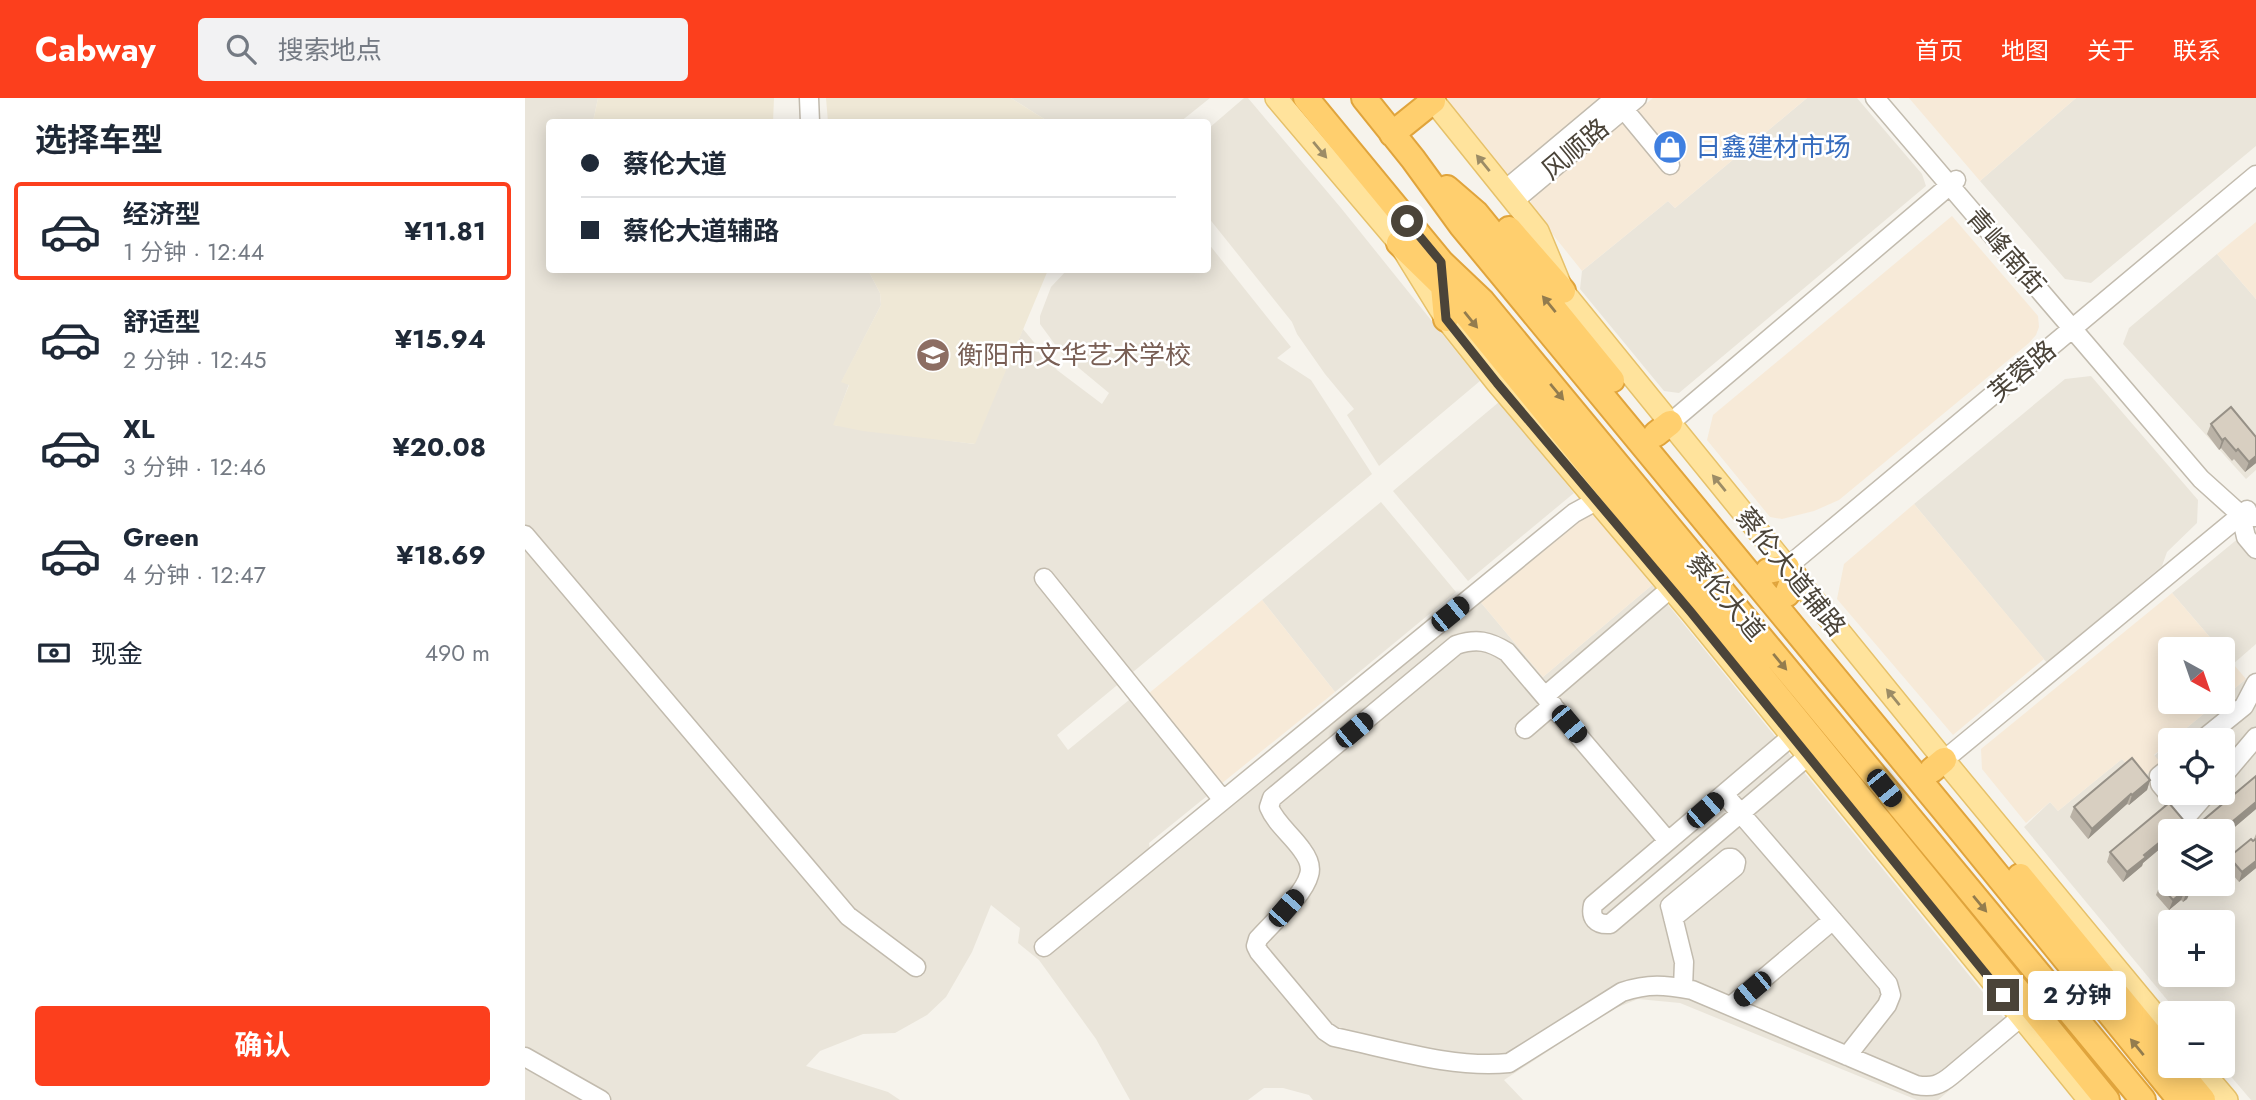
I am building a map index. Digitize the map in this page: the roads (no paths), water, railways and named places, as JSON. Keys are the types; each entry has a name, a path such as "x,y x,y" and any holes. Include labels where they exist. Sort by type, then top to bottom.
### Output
{"highway":[{"name":"蔡伦大道","path":"1305,98 1442,274 1482,301 2143,1100"},
{"name":"蔡伦大道","path":"1364,98 1461,225 2180,1100"},
{"path":"1392,134 1432,99"},
{"path":"1413,159 1486,202 1563,291"},
{"path":"1413,159 1476,213 1611,365 2154,1027"},
{"path":"1399,243 1442,274 1504,377 1815,757 1851,785 2108,1100"},
{"path":"1442,274 1446,319"},
{"path":"2185,1078 2203,1100"}],"main road":[{"path":"1276,98 1399,243 1446,319 1504,377"},
{"path":"1432,99 1538,231 1563,291 1611,365"},
{"path":"1602,495 1670,589 1792,736 1815,757 2089,1100"},
{"path":"2208,1078 2227,1100"}],"street":[{"path":"809,98 810,119"},
{"name":"青峰南街","path":"1875,98 1953,182"},
{"name":"青峰南街","path":"1886,98 2201,479 2250,514"},
{"path":"1621,100 1670,165"},
{"name":"风顺路","path":"1509,195 1621,100"},
{"name":"芙蓉路","path":"2079,330 2256,175"},
{"path":"1663,429 1953,182"},
{"name":"芙蓉路","path":"1784,577 2079,330 2256,188"},
{"path":"1044,947 1563,522 1602,495"},
{"path":"2250,514 2246,537 2256,549"},
{"path":"1938,765 2250,514"},
{"path":"525,535 848,916 916,967"},
{"path":"1044,578 1223,800"},
{"path":"1525,729 1549,700 1670,589"},
{"path":"1668,841 1507,652 1488,641 1470,640 1456,645 1272,798 1269,807 1273,816 1302,849 1310,868 1309,878 1258,939 1256,946 1258,952 1325,1031 1334,1037 1465,1062 1509,1063 1622,992 1640,986 1662,984 1682,988 1731,1006 1916,1085 1929,1087 1941,1084 2021,1017"},
{"path":"2217,728 2244,706 2254,692"},
{"path":"1792,736 1593,905 1591,913 1594,920 1602,925 1610,924 1741,813 1815,757"},
{"path":"2235,762 2256,737"},
{"path":"1724,794 1888,984 1891,995 1887,1005 1847,1056"},
{"path":"2178,805 2187,816 2197,805"},
{"path":"1646,860 1663,879 1684,962 1682,988"},
{"path":"1731,1006 1833,920"},
{"path":"525,1057 601,1100"}],"place":[{"name":"日鑫建材市场","path":"1670,147"},
{"name":"衡阳市文华艺术学校","path":"933,355"}]}
